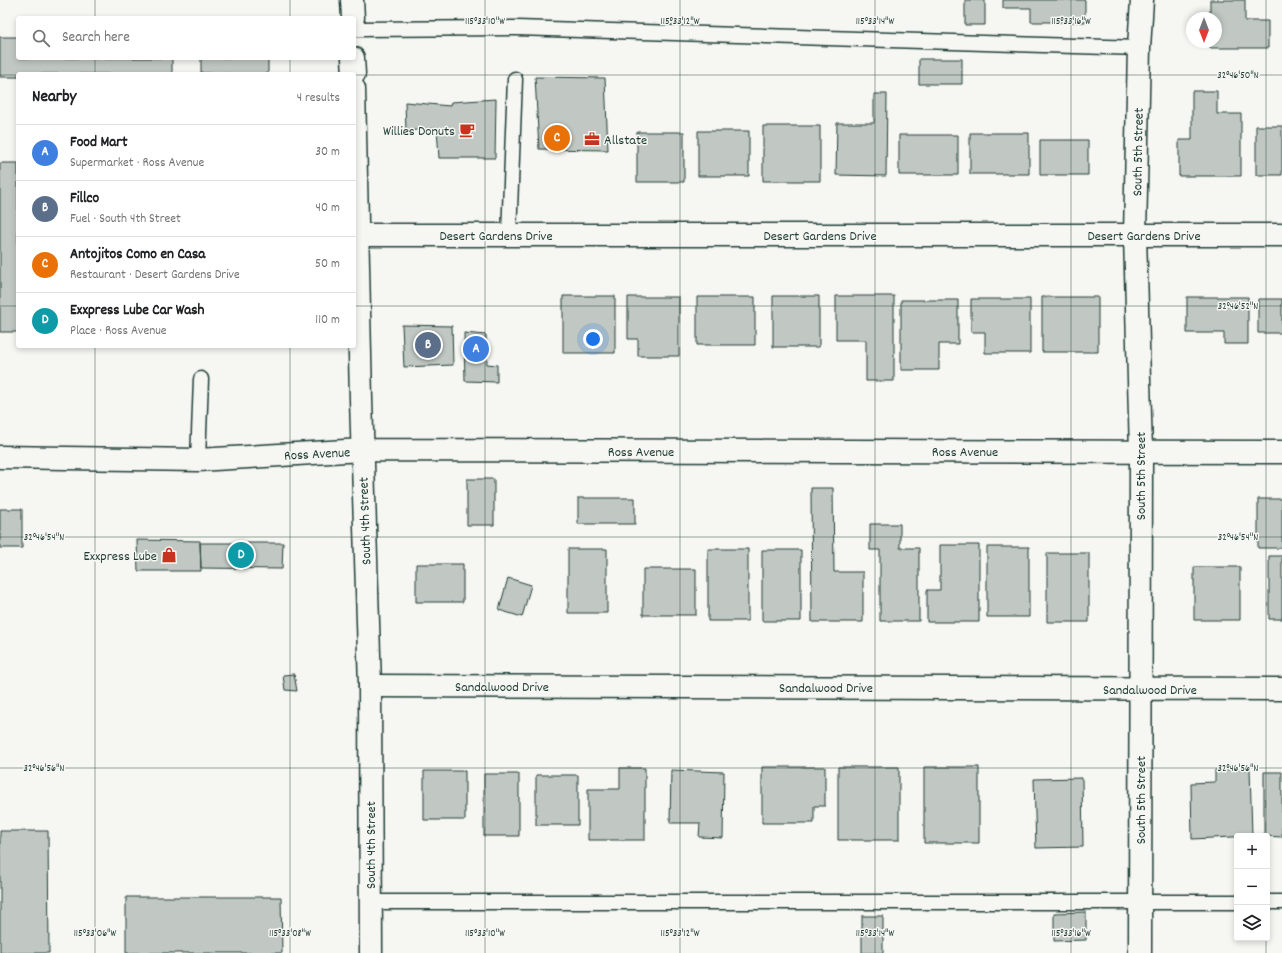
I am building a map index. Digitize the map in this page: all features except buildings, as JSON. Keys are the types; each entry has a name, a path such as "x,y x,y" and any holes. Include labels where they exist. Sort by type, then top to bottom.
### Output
{"street":[{"path":"352,0 353,16"},
{"name":"South 5th Street","path":"1140,953 1141,452 1135,235 1139,48 1142,0"},
{"path":"353,60 354,72"},
{"name":"South 4th Street","path":"356,186 362,450 370,686 370,953"},
{"name":"Desert Gardens Drive","path":"357,235 1282,235"},
{"name":"Ross Avenue","path":"0,457 198,460 362,450 1282,452"},
{"name":"Sandalwood Drive","path":"370,686 1282,689"}],"lane":[{"path":"356,29 516,28 1139,48"},
{"path":"509,235 515,79"},
{"path":"198,460 201,379"},
{"path":"370,902 1234,902"},
{"path":"1270,902 1282,902"}],"place":[{"name":"Willies Donuts","path":"467,130"},
{"name":"Antojitos Como en Casa","path":"557,138"},
{"name":"Allstate","path":"592,139"},
{"name":"Fillco","path":"428,345"},
{"name":"Food Mart","path":"476,349"},
{"name":"Exxpress Lube","path":"169,555"},
{"name":"Exxpress Lube Car Wash","path":"241,555"}]}
